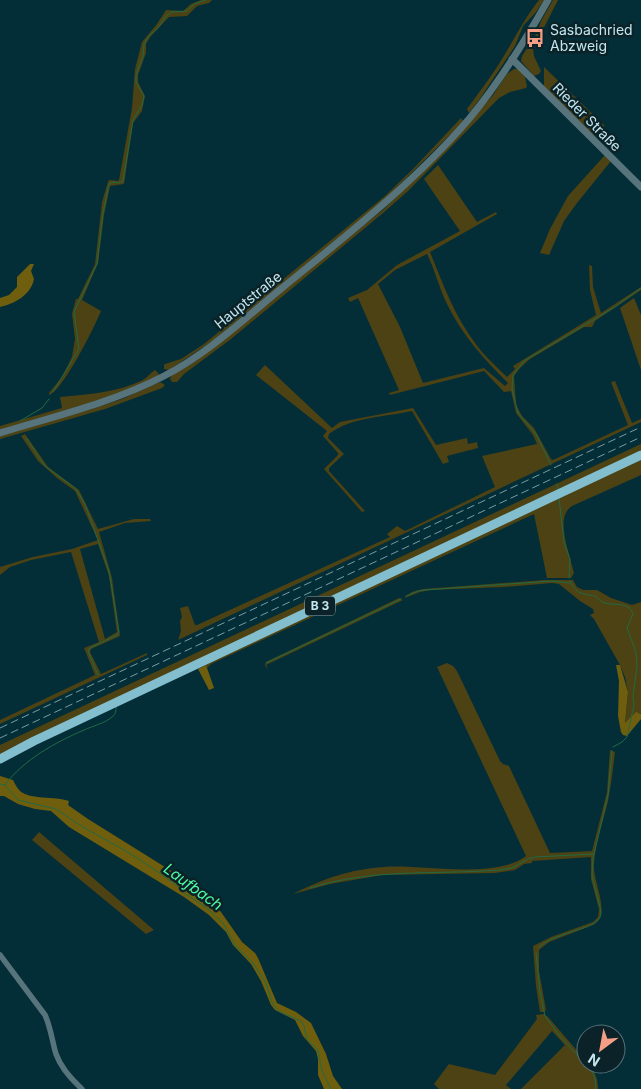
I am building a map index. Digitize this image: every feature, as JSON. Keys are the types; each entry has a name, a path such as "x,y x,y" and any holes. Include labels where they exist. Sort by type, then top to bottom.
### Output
{"main road":[{"name":"B 3","path":"0,758 641,455"}],"street":[{"name":"Hauptstraße","path":"0,432 107,401 164,376 214,343 385,203 470,118 512,59 548,0"},
{"name":"Rieder Straße","path":"512,59 641,187"},
{"path":"0,955 45,1016 49,1024 57,1056 64,1070 82,1089"}],"shaded area":[{"path":"201,0 212,0 209,3 197,6 187,16 169,17 146,44 146,53 138,75 138,82 145,96 142,111 133,123 124,184 110,186 98,263 82,300 101,311 70,371 55,391 49,395 62,377 72,357 75,339 72,314 76,299 78,299 95,264 102,202 108,182 109,180 119,180 132,108 135,69 142,42 166,10 183,11 191,4"},
{"path":"539,0 544,0 523,26 515,46 469,113 467,109 496,68"},
{"path":"553,0 558,0 533,49 541,71 534,76 521,61 522,56 537,33 541,21"},
{"path":"544,67 605,126 593,137 544,88"},
{"path":"514,69 518,69 525,77 526,88 510,92 499,98 408,191 383,213 231,339 184,374 177,382 172,382 171,376 196,361 384,209 467,125 493,95 507,74"},
{"path":"461,118 463,121 456,129 379,205 211,342 169,370 164,369 165,364 181,359 204,344 385,196"},
{"path":"605,155 611,161 564,221 549,255 540,253 550,229 568,196"},
{"path":"438,165 477,222 496,212 497,214 430,252 449,299 461,321 482,352 507,377 515,369 513,366 596,315 590,290 589,265 592,266 593,287 601,313 641,287 641,290 595,321 592,327 584,327 530,359 514,376 516,405 522,416 534,428 551,459 553,460 628,425 611,382 615,381 632,423 641,419 641,422 178,640 182,617 180,608 188,606 195,625 197,625 390,537 387,534 397,526 405,531 495,487 482,456 537,444 533,435 516,413 511,391 504,392 484,371 390,395 389,393 399,390 358,298 350,302 348,298 367,290 397,265 460,231 424,179","holes":["427,254 444,298 459,326 490,365 508,383 505,386 484,368 423,383 400,327 378,284 395,270"]},
{"path":"30,264 34,264 31,271 34,279 29,290 11,304 0,307 0,298 9,295 17,287 17,277"},
{"path":"634,298 641,315 641,370 620,308"},
{"path":"265,365 332,428 340,422 413,408 436,445 467,438 468,444 477,442 478,448 447,456 449,462 443,464 412,411 369,418 338,428 329,434 328,438 344,454 329,468 329,471 365,511 362,512 324,469 338,455 323,436 327,431 256,375"},
{"path":"155,370 159,374 157,377 107,398 0,430 0,426 62,408 60,397 123,388 143,380"},
{"path":"160,382 165,385 162,388 105,409 0,439 0,436 122,399"},
{"path":"25,434 48,467 79,490 98,529 134,519 150,519 151,521 125,523 99,532 112,578 120,636 91,649 90,652 101,674 147,653 147,655 0,724 0,720 95,675 84,648 99,642 71,552 31,560 10,567 0,575 0,567 33,557 72,549 98,540 75,491 38,461 21,436","holes":["98,544 109,576 117,632 105,639 80,549"]},
{"path":"641,444 641,452 0,755 0,745"},
{"path":"641,459 641,475 572,506 567,511 564,527 574,573 571,578 547,578 534,514 211,664 207,668 205,664"},
{"path":"545,580 573,580 577,587 583,590 597,590 611,598 632,605 641,602 641,714 639,713 625,724 628,692 620,665 590,615 594,613 593,609 559,584 431,590 405,598 412,592 423,589"},
{"path":"399,598 403,600 266,665 268,669 265,666 266,662"},
{"path":"447,663 457,671 500,761 509,766 550,853 592,851 607,792 610,750 615,752 608,801 594,865 601,914 593,925 549,942 539,950 539,971 546,1010 544,1012 540,1012 533,946 551,937 593,922 598,917 599,909 591,879 591,857 532,861 532,863 524,864 515,870 495,873 382,875 330,884 293,894 326,879 359,870 384,867 477,869 512,863 526,856 437,667"},
{"path":"206,665 214,688 209,690 198,669"},
{"path":"616,665 620,665 628,692 625,723 636,712 641,714 641,719 627,736 621,732 618,716 619,681"},
{"path":"0,776 13,780 24,794 69,801 68,805 88,819 181,877 221,912 242,942 255,953 277,1003 296,1012 311,1023 326,1054 333,1076 342,1089 324,1089 318,1075 316,1051 303,1036 295,1020 275,1010 271,1005 261,981 251,964 233,945 226,932 209,915 184,897 69,827 51,811 18,804 4,796 0,796"},
{"path":"39,832 154,930 146,934 32,840"},
{"path":"544,1014 548,1017 576,1049 576,1074 595,1074 598,1089 521,1089 565,1045 552,1031 506,1085 511,1089 439,1089 434,1084 449,1064 495,1075 537,1019 536,1015"}],"waterway":[{"path":"53,392 79,349 74,312 97,264 103,213 109,184 123,181 133,120 142,105 144,96 136,82 144,44 171,12 187,11 194,4 206,0"},
{"path":"551,465 536,434 518,413 512,389 513,375 524,361 615,307 641,288"},
{"path":"20,421 42,408 49,399"},
{"path":"26,438 45,466 76,489 85,504 109,571 119,632 117,635 90,648 88,651 98,675"},
{"path":"557,484 558,491"},
{"path":"559,498 564,542 570,559 569,578"},
{"path":"406,596 425,590 551,581 570,583"},
{"path":"570,581 580,593 595,596 605,603 628,607 633,614 627,628 636,652 637,667 633,696 634,705 627,737 613,747"},
{"path":"266,663 401,599"},
{"path":"5,785 21,768 51,746 109,719 115,714 116,707"},
{"path":"538,948 553,939 595,923 600,917 601,911 592,876 593,858 608,795 612,751"},
{"name":"Laufbach","path":"0,784 5,785 18,800 56,809 154,869 184,893 207,908 223,923 235,945 253,963 266,983 273,1005 280,1012 301,1021 307,1039 318,1050 322,1071 331,1089"},
{"path":"310,888 357,877 404,873 499,870 512,868 535,857 594,854"},
{"path":"536,953 540,992 545,1016 559,1035 592,1071 596,1089"}],"railway":[{"path":"0,728 641,427"},
{"path":"0,738 641,437"}],"place":[{"name":"Sasbachried Abzweig","path":"535,38"}]}
